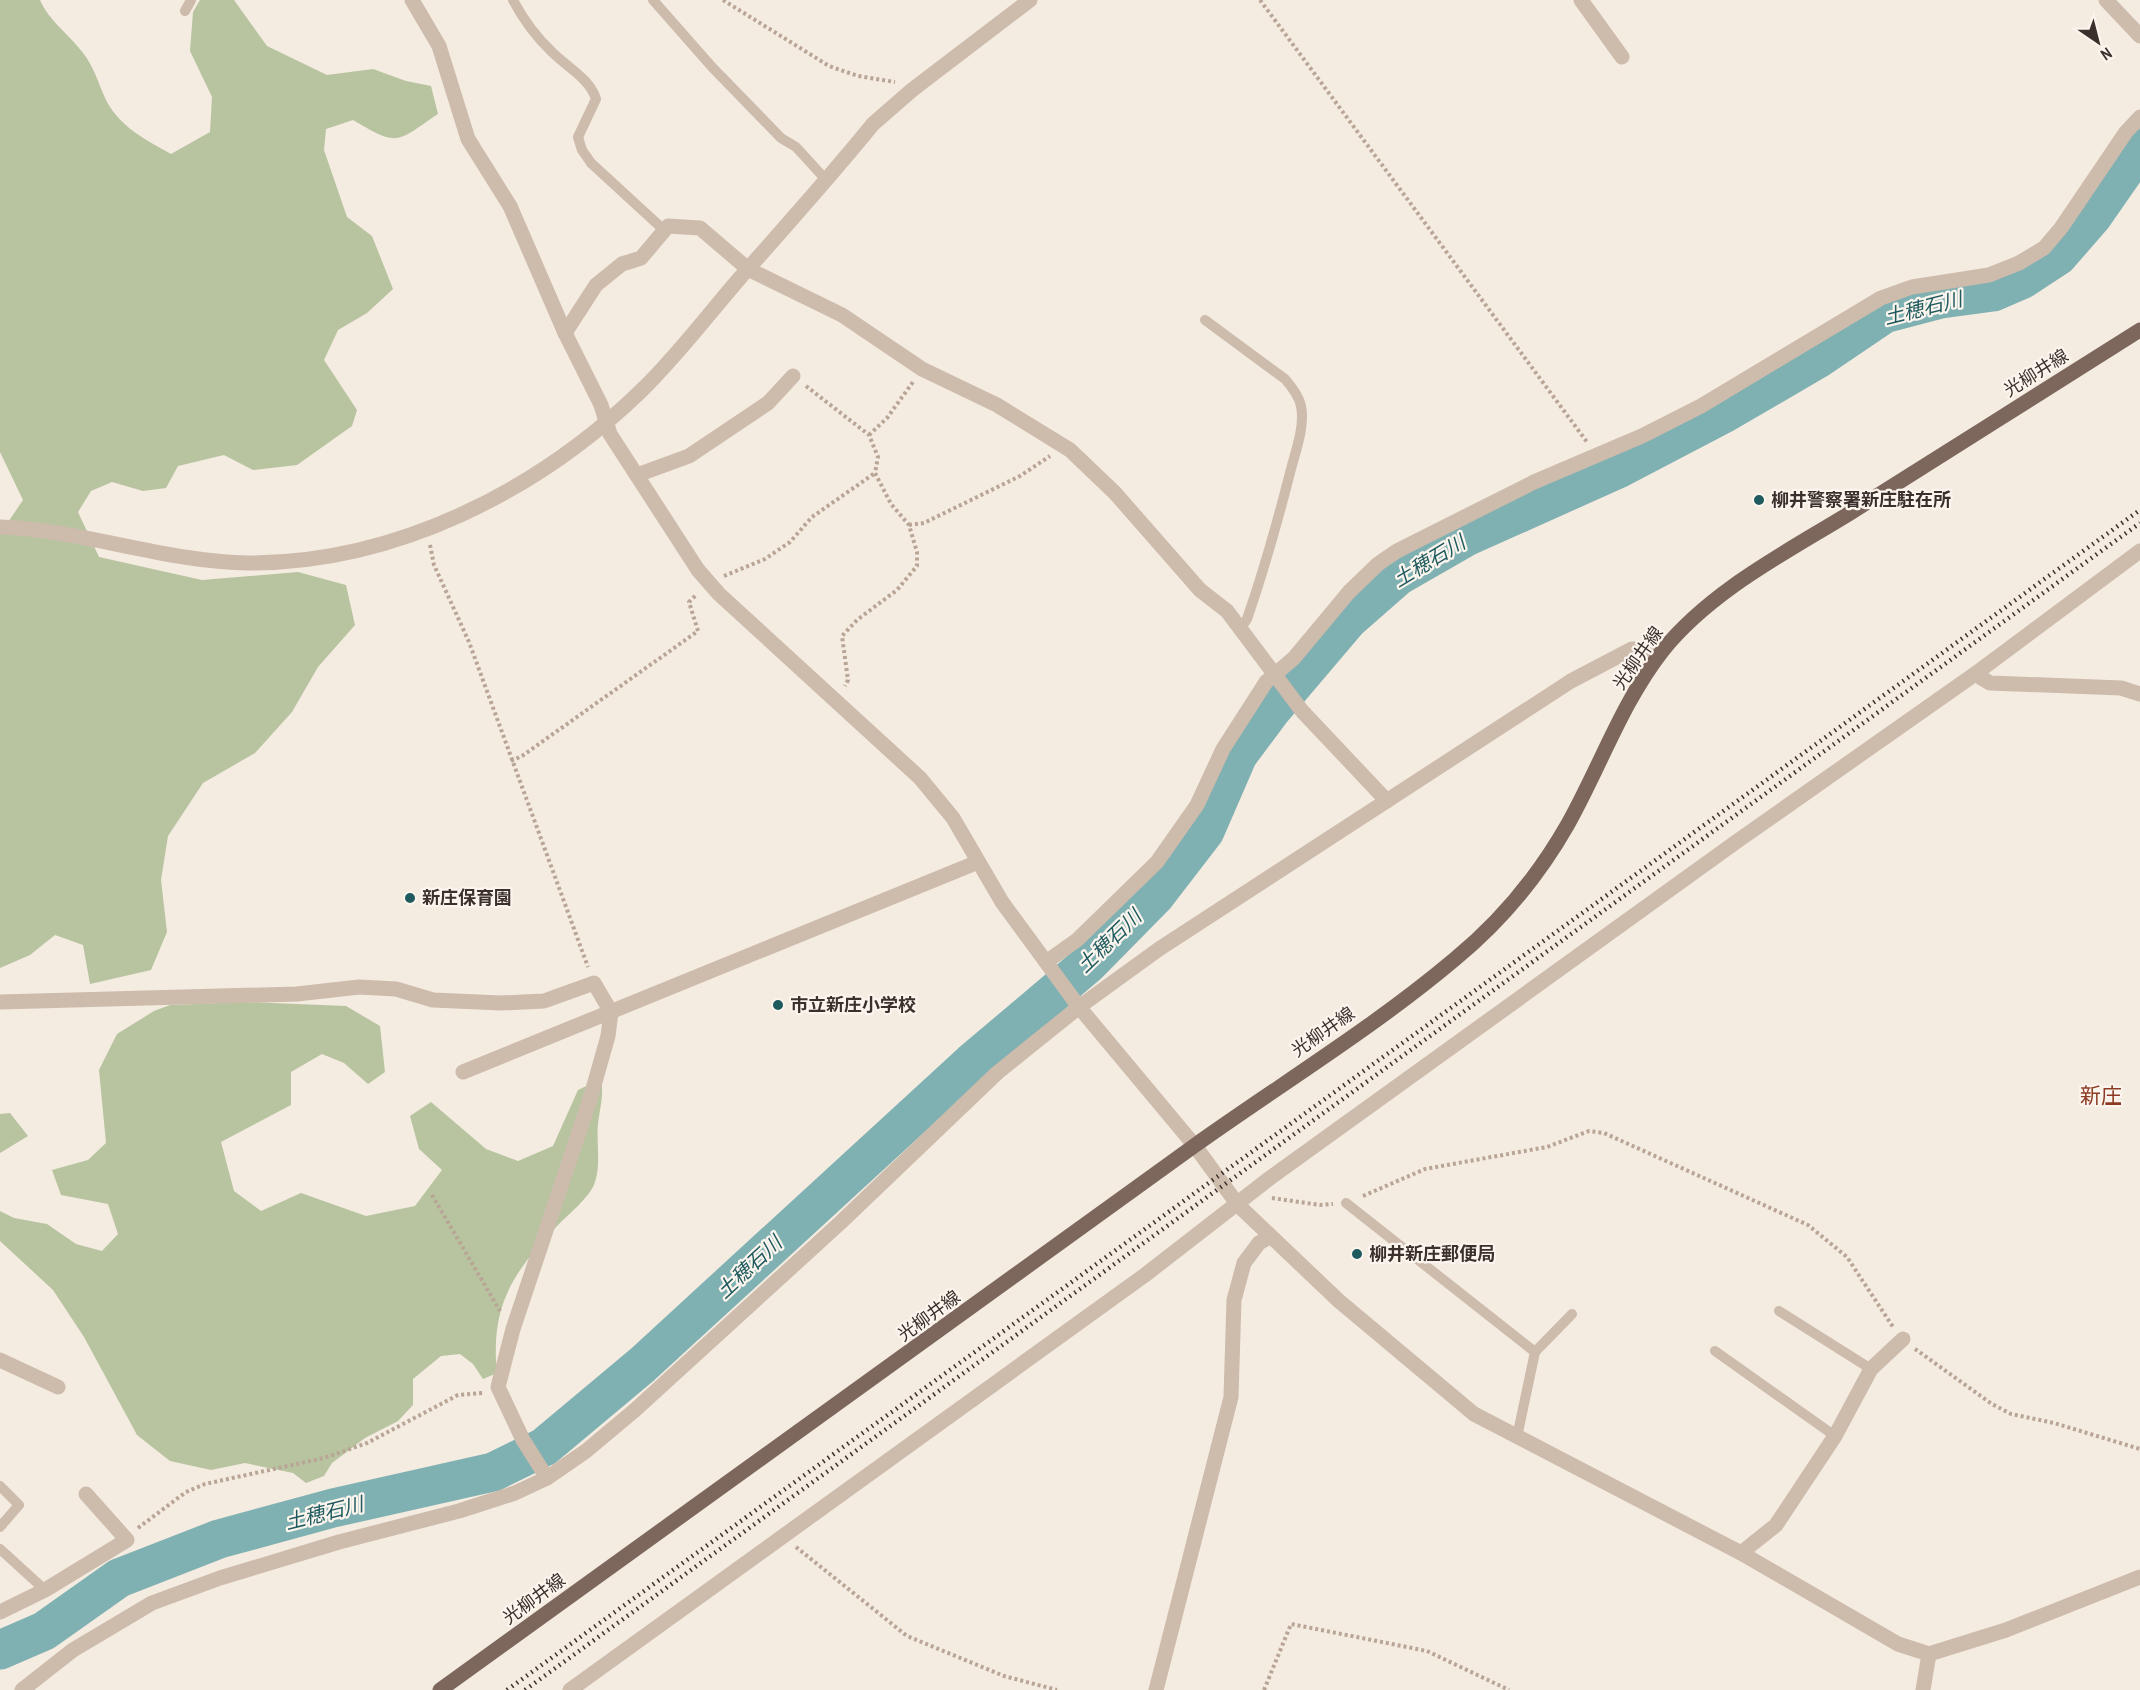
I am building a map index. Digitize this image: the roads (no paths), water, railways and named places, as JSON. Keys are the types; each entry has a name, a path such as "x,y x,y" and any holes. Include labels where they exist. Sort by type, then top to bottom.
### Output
{"main road":[{"name":"光柳井線","path":"440,1690 1195,1146 1413,993 1460,956 1504,913 1534,876 1567,826 1642,679 1692,619 1735,586 2140,330"}],"street":[{"path":"412,0 439,46 468,139 510,206 565,333 601,405 606,422 698,570 920,778 953,818 1002,902 1050,968 1195,1146 1238,1205 1269,1237 1449,1396 1473,1414 1741,1553 1889,1640 1929,1654 1995,1634 2140,1578"},
{"path":"0,527 121,543 184,559 249,563 318,558 371,549 426,529 487,502 537,474 574,449 643,389 827,181 873,124 912,90 1030,0"},
{"path":"1581,0 1622,57"},
{"path":"2106,0 2140,36"},
{"path":"1050,968 1157,862 1197,805 1223,749 1266,682 1275,678 1294,658 1349,592 1378,564 1397,551 1534,482 1701,405 1881,298 1912,287 1989,275 2019,263 2044,248 2061,228 2126,132 2140,117"},
{"path":"565,333 596,285 622,264 641,258 668,226 700,228 748,268 842,315 922,369 997,405 1062,445 1114,493 1200,590 1227,611 1275,678 1302,711 1387,801"},
{"path":"637,475 689,456 768,403 793,376"},
{"path":"570,1690 1736,842 1976,674 2140,551"},
{"path":"22,1690 73,1650 152,1603 339,1542 503,1497 547,1478 586,1451 635,1410 840,1222 997,1073 1077,1003 1571,681 1632,649 1664,650"},
{"path":"1976,674 1990,683 2139,690"},
{"path":"463,1072 978,862"},
{"path":"0,1002 297,994 359,987 396,989 433,1000 501,1003 544,1001 594,983 611,1012 608,1036 591,1096 513,1329 498,1387 523,1440 547,1478"},
{"path":"1156,1690 1231,1397 1237,1291 1244,1263 1259,1243 1269,1237"},
{"path":"1741,1553 1776,1525 1835,1436 1871,1369 1903,1339"},
{"path":"0,1360 58,1387"},
{"path":"0,1612 45,1590 127,1540 86,1494"},
{"path":"1923,1690 1929,1654"}],"lane":[{"path":"185,11 191,0"},
{"path":"513,0 523,19 552,51 593,88 596,99 578,137 582,150 591,163 664,231"},
{"path":"653,0 712,67 781,138 796,147 827,181"},
{"path":"1205,320 1285,379 1294,390 1301,406 1302,421 1270,551 1247,619 1241,628"},
{"path":"1346,1203 1535,1352"},
{"path":"1779,1311 1871,1369"},
{"path":"1517,1437 1535,1352 1572,1314"},
{"path":"1715,1351 1835,1436"},
{"path":"0,1486 19,1505 0,1527"},
{"path":"0,1549 45,1590"}],"waterway":[{"name":"土穂石川","path":"0,1650 44,1631 119,1578 219,1539 333,1508 493,1472 544,1447 642,1365 971,1063 1088,964 1155,896 1205,831 1238,755 1270,712 1349,619 1398,576 1466,537 1618,469 1725,413 1816,360 1884,314 1941,299 1993,292 2023,279 2058,256 2092,217 2140,148"}],"railway":[{"path":"507,1690 2140,510"},
{"path":"525,1690 2140,523"}],"place":[{"name":"柳井警察署新庄駐在所","path":"1759,500"},
{"name":"新庄保育園","path":"410,898"},
{"name":"市立新庄小学校","path":"778,1005"},
{"name":"柳井新庄郵便局","path":"1357,1254"}],"district":[{"name":"新庄","path":"2101,1096"}]}
